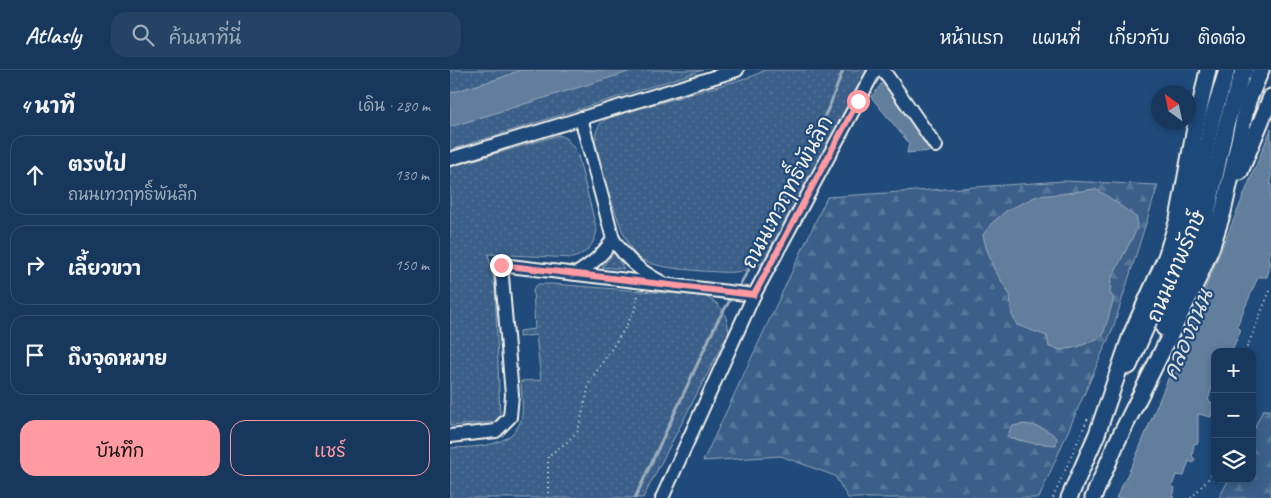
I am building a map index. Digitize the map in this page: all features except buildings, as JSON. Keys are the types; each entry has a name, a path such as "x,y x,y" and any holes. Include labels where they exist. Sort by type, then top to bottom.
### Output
{"main road":[{"name":"ถนนเทพรักษ์","path":"1097,434 1131,335 1166,257 1178,220 1208,70"},
{"name":"ถนนเทพรักษ์","path":"1069,498 1142,340 1184,240 1194,208 1212,119 1227,70"},
{"name":"ถนนเทพรักษ์","path":"1093,498 1194,254 1206,218 1226,125 1245,70"},
{"name":"ถนนเทพรักษ์","path":"1117,442 1198,279 1212,246 1223,212 1248,101 1260,70"},
{"path":"1223,212 1271,97"}],"street":[{"path":"450,159 736,70"},
{"path":"877,70 936,146"},
{"name":"ถนนเทวฤทธิ์พันลึก","path":"662,498 754,295 858,101 877,70"},
{"path":"581,118 613,239 624,256 640,270 667,285"},
{"path":"576,274 594,262 606,250 613,239"},
{"path":"450,436 496,431 510,417 512,395 501,265 754,295"}],"path":[{"path":"548,498 548,456 578,431 590,381 624,330 636,308 640,282"},
{"path":"1247,348 1271,288"},
{"path":"1191,498 1211,476"}],"green space":[{"path":"450,70 703,70 450,150"},
{"path":"765,70 867,70 764,262 741,271 718,272 668,267 644,261 632,250 626,239 608,191 596,151 595,140 599,126 611,117 753,76"},
{"path":"559,135 566,138 577,152 597,231 589,248 573,258 488,254 495,285 500,416 496,422 450,426 450,167"},
{"path":"1064,181 1158,185 1113,328 1039,498 848,498 835,476 781,456 703,461 827,197"},
{"path":"614,253 624,269 602,267"},
{"path":"538,284 704,296 715,302 725,314 729,332 643,498 450,498 450,448 491,444 509,436 516,429 522,416 521,381 541,380 536,335 519,337 519,331 535,329 533,289"},
{"path":"1263,410 1271,410 1271,498 1219,498 1227,483 1256,483 1256,425"}],"water":[{"path":"521,70 635,70 450,127 450,93"},
{"path":"883,82 933,146 932,151 907,153 909,143 871,97"},
{"name":"คลองถนน","path":"1271,129 1271,251 1268,259 1271,262 1267,277 1258,277 1237,326 1241,330 1233,348 1211,348 1211,391 1208,400 1211,402 1211,417 1198,414 1198,443 1194,444 1192,456 1195,459 1193,463 1189,461 1184,476 1176,475 1172,486 1175,488 1173,498 1116,498 1135,459"},
{"path":"1095,189 1137,218 1137,229 1111,279 1110,293 1114,298 1103,335 1078,347 1061,350 1049,347 1047,336 1017,325 1012,315 1010,295 994,269 983,235 991,224 1006,211 1037,196"},
{"path":"1024,424 1046,430 1057,438 1056,445 1032,443 1007,437 1012,426"}],"waterway":[{"path":"737,290 752,264 830,105 843,70"},
{"path":"635,498 717,322 733,295"}],"route":[{"path":"501,265 754,295 858,101"}]}
